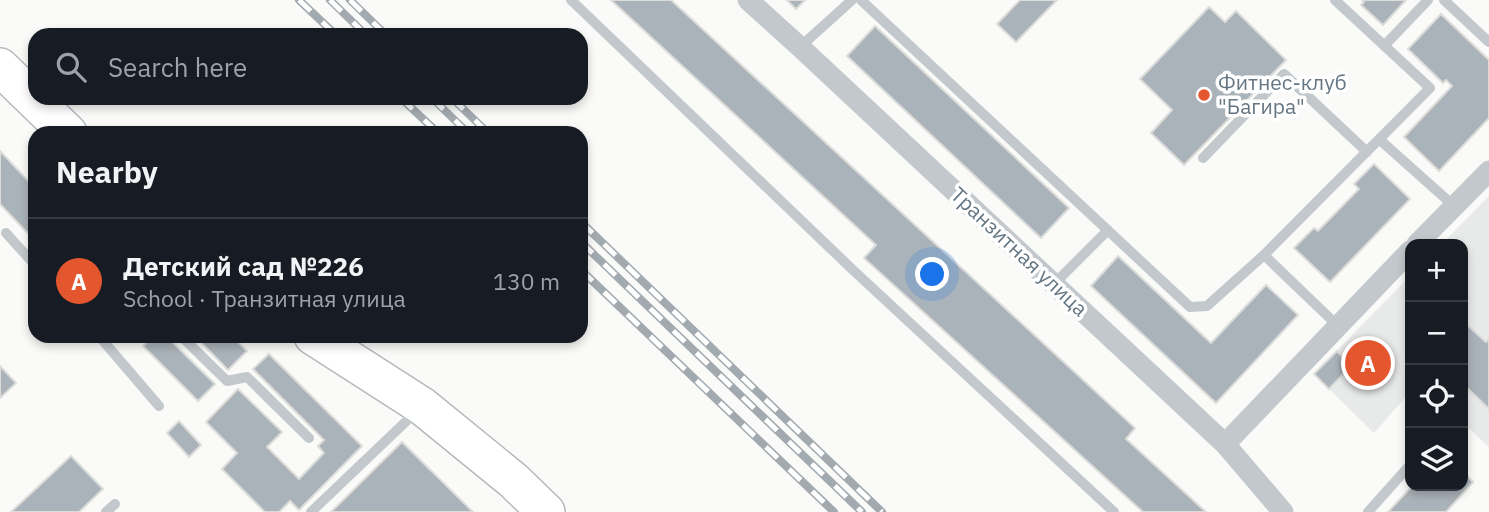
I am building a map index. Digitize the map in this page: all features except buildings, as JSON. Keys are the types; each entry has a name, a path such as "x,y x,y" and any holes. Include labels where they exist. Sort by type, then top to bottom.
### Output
{"highway":[{"path":"0,67 28,94"},
{"path":"39,105 61,126"},
{"path":"324,343 422,406 514,481 545,512"}],"street":[{"name":"Транзитная улица","path":"748,0 1225,444 1283,512"},
{"path":"1422,239 1489,171"},
{"path":"1225,444 1405,256"}],"lane":[{"path":"571,0 853,271 1114,512"},
{"path":"800,47 852,0"},
{"path":"861,0 1190,307 1207,306 1264,255 1430,88 1335,0"},
{"path":"1384,46 1428,0"},
{"path":"1444,0 1489,42"},
{"path":"1203,158 1284,74 1367,152"},
{"path":"1380,140 1454,206"},
{"path":"1054,284 1108,230"},
{"path":"6,233 28,257"},
{"path":"1264,255 1338,326"},
{"path":"105,343 159,406"},
{"path":"188,343 227,381 247,377 309,438"},
{"path":"311,512 422,406"},
{"path":"1368,512 1405,471"}],"shaded area":[{"path":"1489,196 1489,447 1468,428 1468,239 1447,239"},
{"path":"1405,281 1405,398 1374,433 1314,374"}],"railway":[{"path":"299,0 329,28"},
{"path":"330,0 359,28"},
{"path":"350,0 379,28"},
{"path":"408,105 431,126"},
{"path":"439,105 461,126"},
{"path":"459,105 481,126"},
{"path":"588,229 882,512"},
{"path":"588,249 862,512"},
{"path":"588,277 834,512"}],"place":[{"name":"Фитнес-клуб \"Багира\"","path":"1204,95"},
{"name":"Детский сад №226","path":"1368,363"}]}
